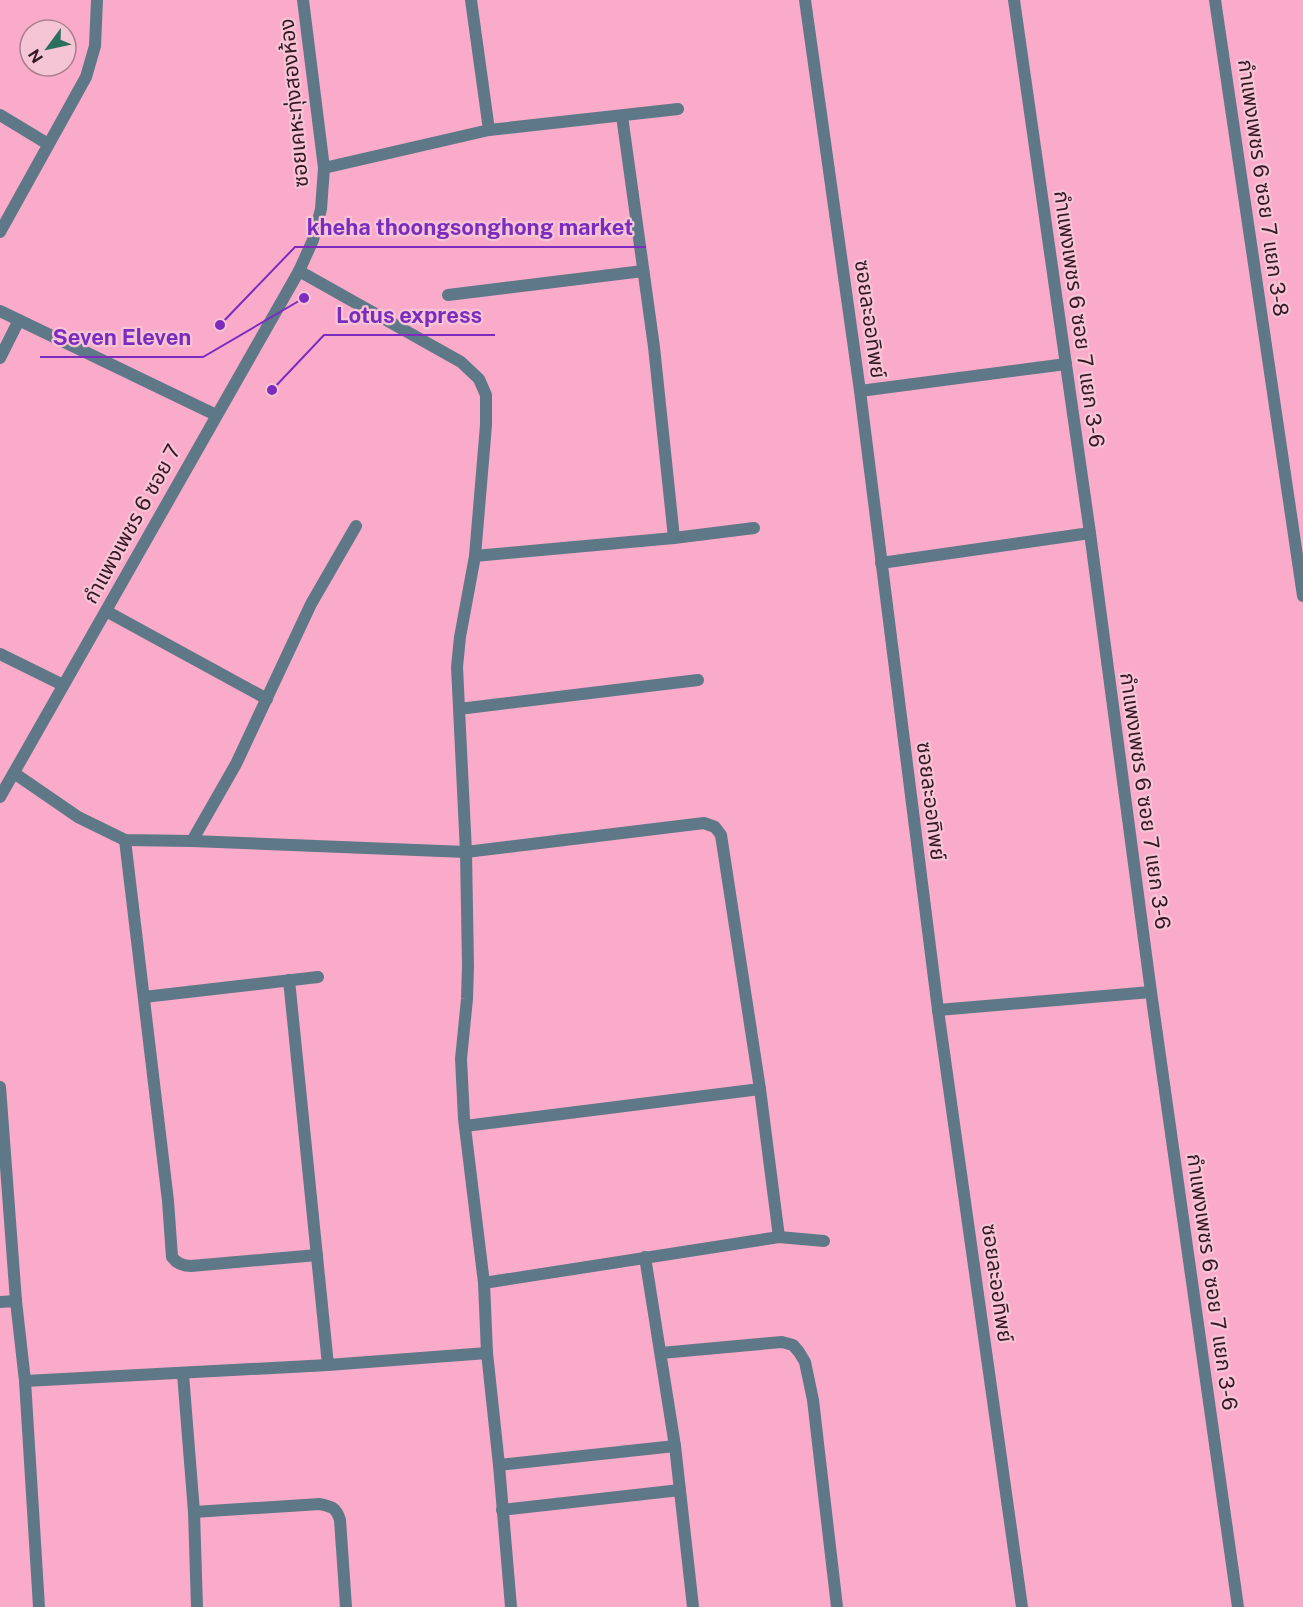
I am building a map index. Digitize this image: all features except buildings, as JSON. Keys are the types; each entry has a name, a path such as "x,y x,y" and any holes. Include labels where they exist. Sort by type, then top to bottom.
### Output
{"street":[{"path":"0,232 86,77 95,46 97,0"},
{"name":"ซอยเคหะทุ่งสองห้อง","path":"299,271 313,240 321,209 324,168 303,0"},
{"path":"471,0 489,130"},
{"name":"ซอยละออทิพย์","path":"805,0 860,391 938,1010 1022,1607"},
{"name":"กำแพงเพชร 6 ซอย 7 แยก 3-6","path":"1014,0 1238,1607"},
{"name":"กำแพงเพชร 6 ซอย 7 แยก 3-8","path":"1215,0 1303,596"},
{"path":"324,168 489,130 678,109"},
{"path":"0,115 48,144"},
{"path":"621,116 654,347 674,538"},
{"path":"299,271 461,362 479,379 486,395 486,425 475,556 460,637 457,667 466,852 468,966 461,1059 465,1126 484,1283 487,1353 511,1607"},
{"name":"กำแพงเพชร 6 ซอย 7","path":"0,797 299,271"},
{"path":"448,295 643,271"},
{"path":"0,311 216,415"},
{"path":"0,358 19,320"},
{"path":"860,391 1066,364"},
{"path":"192,840 236,764 311,604 356,526"},
{"path":"475,556 674,538 754,528"},
{"path":"881,563 1090,533"},
{"path":"106,611 267,699"},
{"path":"0,654 63,685"},
{"path":"459,709 698,680"},
{"path":"14,773 78,818 125,840 192,840 466,852 704,823 715,827 721,835 760,1089 779,1237"},
{"path":"125,840 168,1201 172,1257 184,1266 191,1266 317,1255"},
{"path":"144,997 318,977"},
{"path":"289,980 328,1365"},
{"path":"938,1010 1151,992"},
{"path":"0,1087 16,1301 25,1381 39,1607"},
{"path":"465,1126 760,1089"},
{"path":"484,1283 779,1237 824,1241"},
{"path":"645,1257 675,1446 693,1607"},
{"path":"0,1302 16,1301"},
{"path":"661,1353 783,1342 793,1345 799,1352 805,1362 813,1400 837,1607"},
{"path":"25,1381 183,1374 487,1353"},
{"path":"183,1374 194,1512 197,1607"},
{"path":"499,1465 675,1446"},
{"path":"502,1510 680,1490"},
{"path":"194,1512 320,1504 333,1507 338,1512 340,1520 346,1607"}],"place":[{"name":"Seven Eleven","path":"304,298"},
{"name":"kheha thoongsonghong market","path":"220,325"},
{"name":"Lotus express","path":"272,390"}]}
